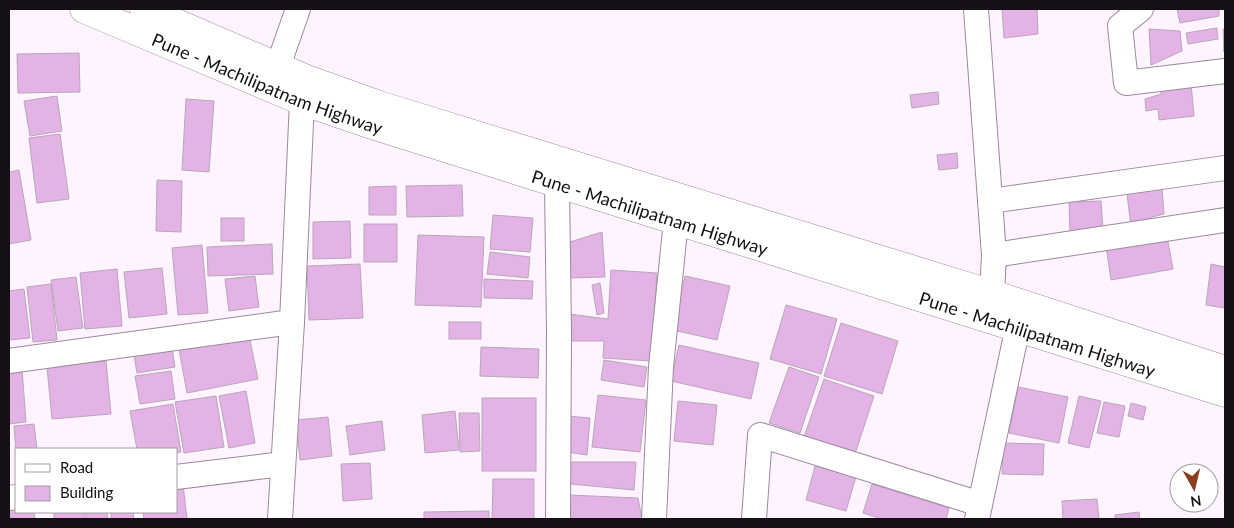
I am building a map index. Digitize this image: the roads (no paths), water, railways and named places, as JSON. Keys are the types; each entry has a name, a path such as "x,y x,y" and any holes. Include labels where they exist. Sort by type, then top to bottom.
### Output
{"main road":[{"name":"Pune - Machilipatnam Highway","path":"84,9 302,101 557,184 1018,326 1225,393"},
{"name":"Pune - Machilipatnam Highway","path":"144,9 309,80 379,105 992,294 1225,370"}],"street":[{"path":"278,66 298,9"},
{"path":"976,9 994,255 992,294"},
{"path":"1141,9 1120,26 1126,83 1225,71"},
{"path":"280,519 292,322 302,101"},
{"path":"990,201 1225,168"},
{"path":"557,184 559,332 558,519"},
{"path":"994,255 1225,220"},
{"path":"654,519 661,367 676,221"},
{"path":"9,361 292,322"},
{"path":"754,519 760,435 979,512 1018,326"},
{"path":"178,477 283,464"}]}
